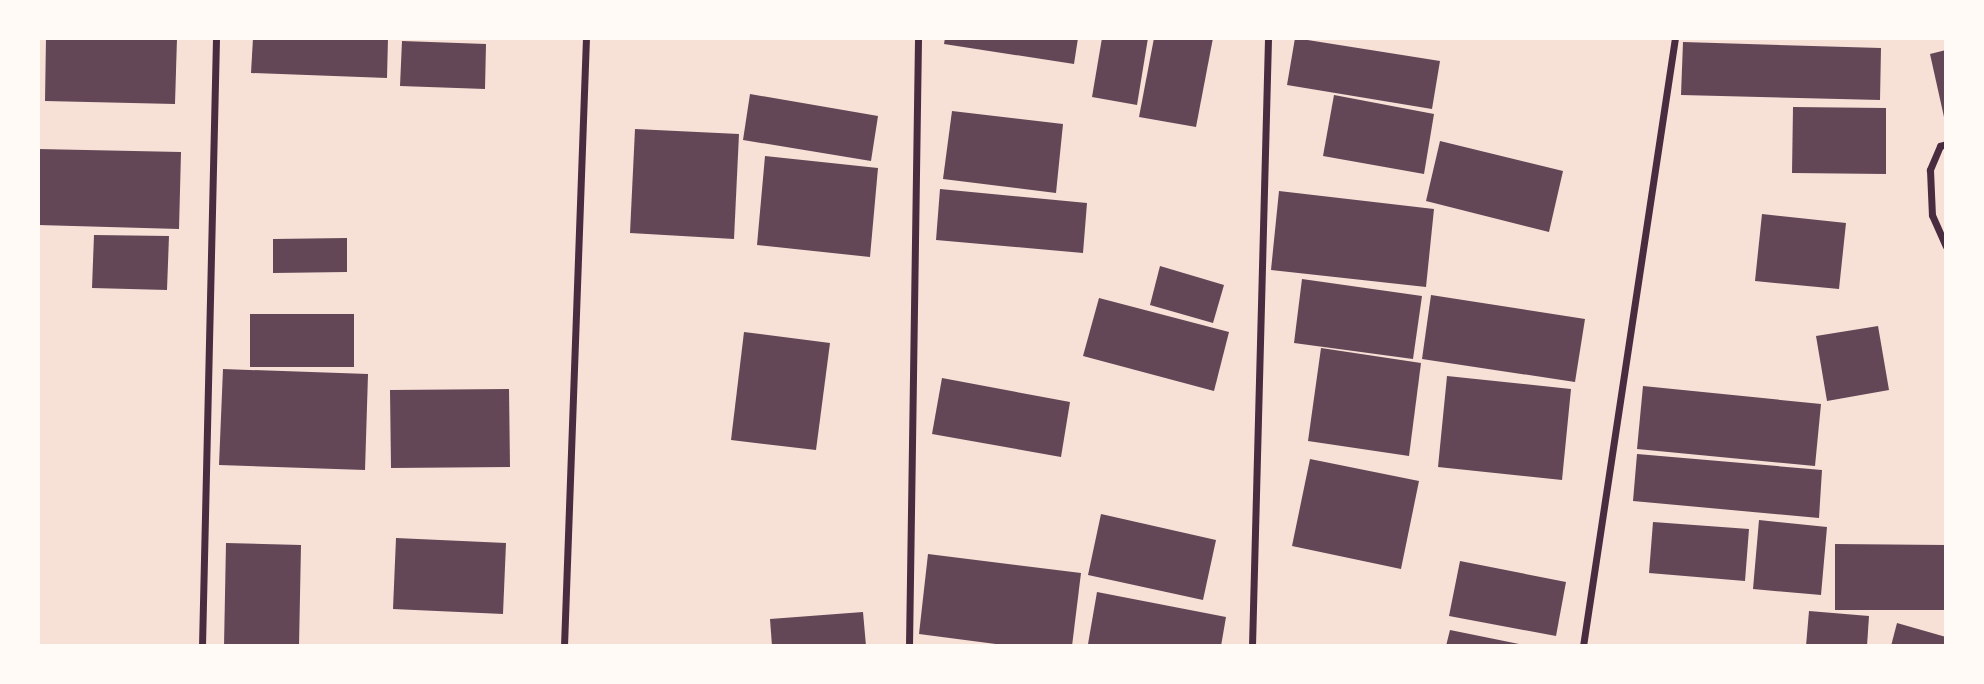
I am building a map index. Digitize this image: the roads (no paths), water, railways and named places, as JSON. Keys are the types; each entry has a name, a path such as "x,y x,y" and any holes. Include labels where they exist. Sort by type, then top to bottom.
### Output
{"street":[{"path":"202,646 216,38"},
{"path":"564,646 586,38"},
{"path":"909,646 918,38"},
{"path":"1252,646 1268,38"},
{"path":"1583,646 1675,38"},
{"path":"1945,144 1940,146 1930,170 1932,215 1945,246"}]}
